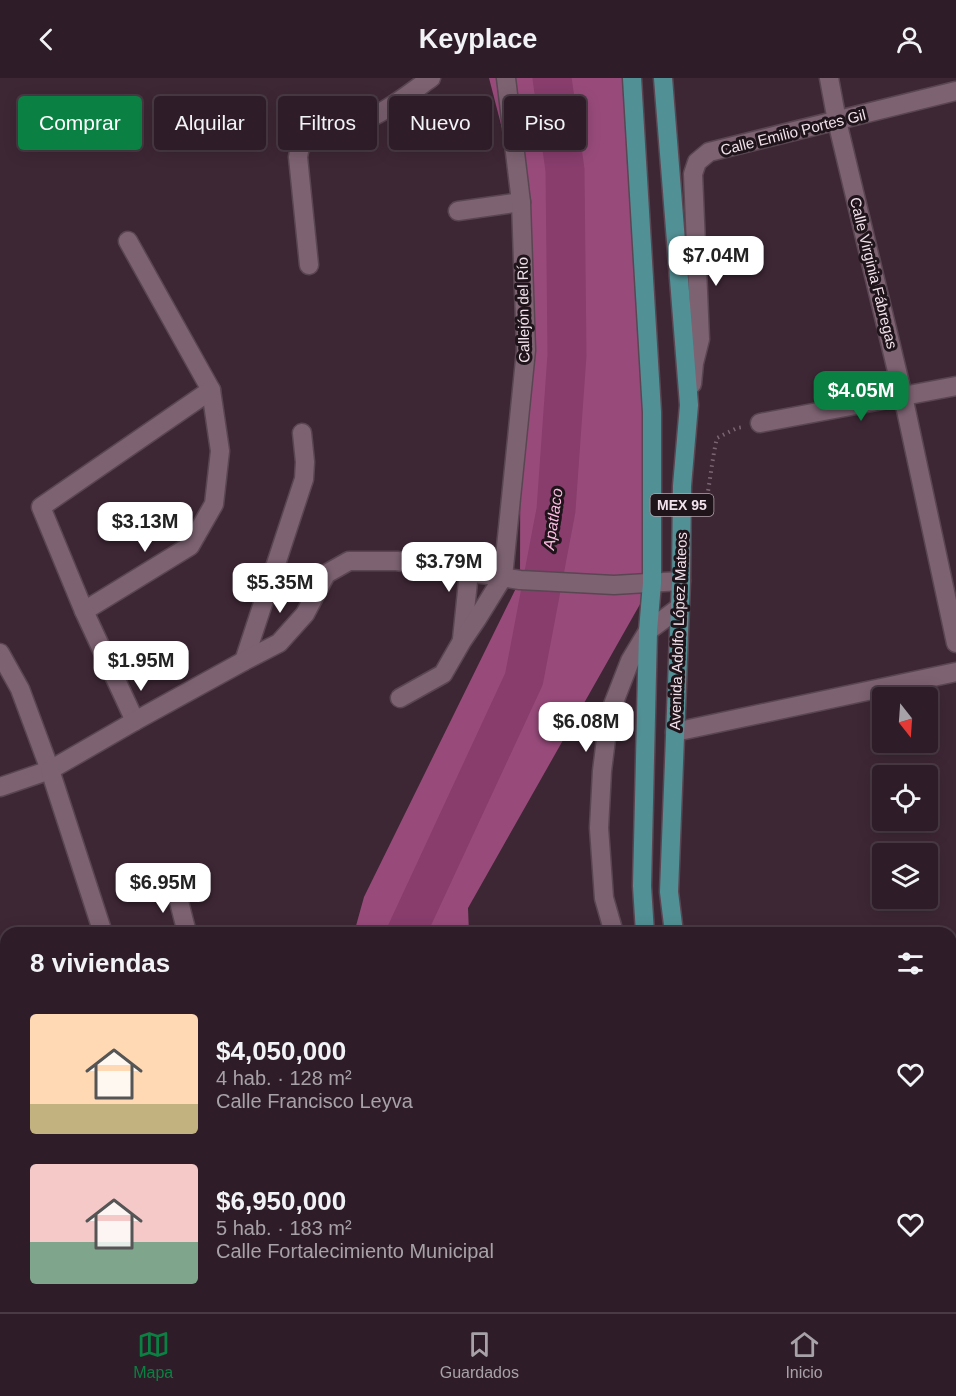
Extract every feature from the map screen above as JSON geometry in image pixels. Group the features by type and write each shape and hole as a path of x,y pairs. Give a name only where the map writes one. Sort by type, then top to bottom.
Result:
{"main road":[{"name":"Avenida Adolfo López Mateos","path":"632,78 652,412 652,583 648,631 642,886 645,927"},
{"name":"Avenida Adolfo López Mateos","path":"663,78 689,405 682,486 681,581 669,892 673,927"}],"street":[{"path":"309,265 298,157 300,146 309,140 366,120 389,109 432,78"},
{"name":"Callejón del Río","path":"506,78 521,202 526,350 511,579"},
{"name":"Calle Virginia Fábregas","path":"829,78 837,121 903,396 956,643"},
{"name":"Calle Emilio Portes Gil","path":"689,405 694,363 700,339 693,174 697,162 709,152 956,91"},
{"path":"458,211 521,202"},
{"path":"84,611 190,546 214,504 220,451 211,390 128,241"},
{"path":"760,423 956,387"},
{"path":"135,721 84,611 41,507 211,390"},
{"path":"244,661 304,479 302,433"},
{"path":"0,787 50,770 279,643 305,614 326,574 349,561 397,561 511,579 614,585 681,581"},
{"path":"462,641 469,572"},
{"path":"400,698 443,674 477,619 511,579"},
{"path":"612,927 604,898 599,828 602,771 609,715 630,661 648,631 680,607"},
{"path":"0,653 20,689 50,770 101,927"},
{"path":"675,732 956,672"},
{"path":"175,886 185,927"}],"path":[{"path":"702,515 709,494 717,438 737,428 760,423"}],"shaded area":[{"path":"489,78 631,78 652,583 468,908 469,927 356,927 364,897 520,580 521,202 508,150 586,150 586,96 504,96 504,136"}],"waterway":[{"name":"Apatlaco","path":"409,927 524,679 556,510 567,355 565,170 552,78"}]}
